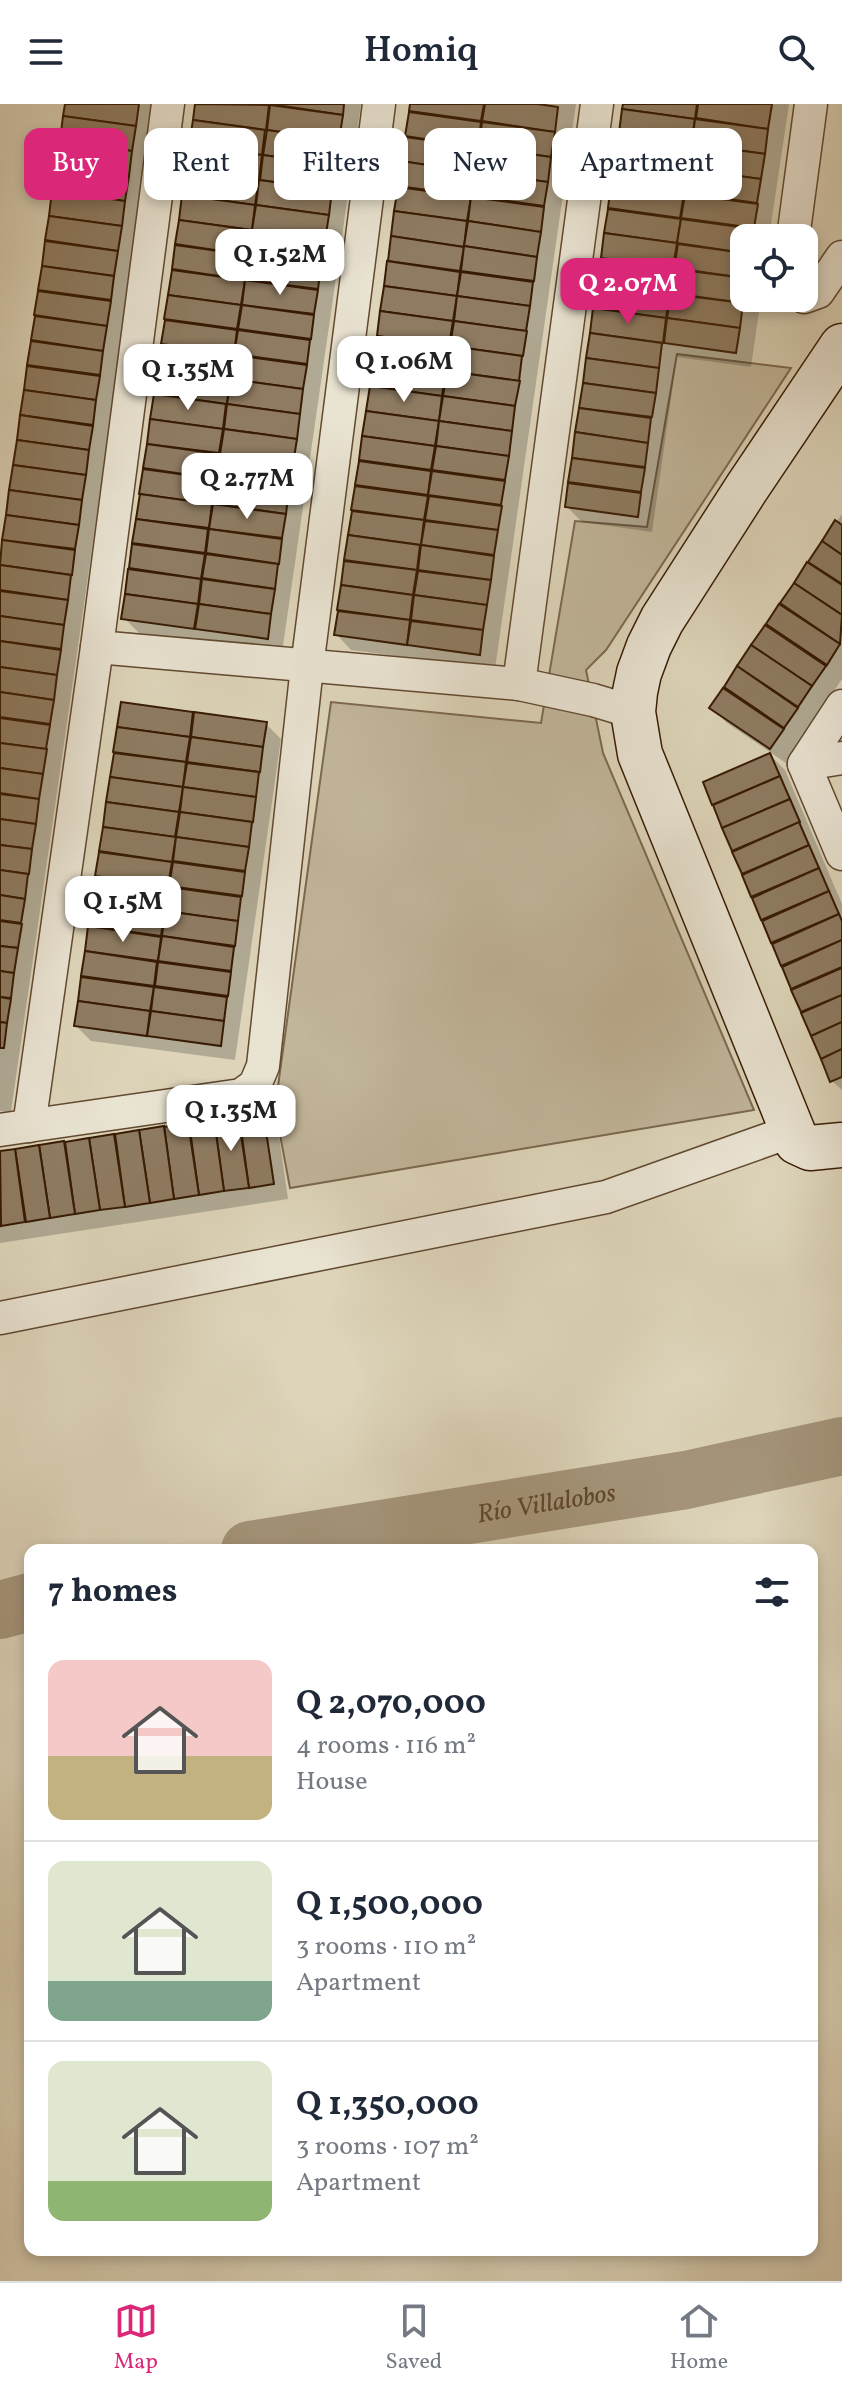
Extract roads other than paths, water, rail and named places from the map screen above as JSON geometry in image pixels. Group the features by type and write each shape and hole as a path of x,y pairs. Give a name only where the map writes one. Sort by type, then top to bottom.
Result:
{"main road":[{"path":"842,346 662,620 639,673 633,712 640,754 797,1142 810,1148 842,1145"}],"street":[{"path":"168,104 97,647 14,1128 241,1095 255,1085 263,1066 307,667 379,104"},
{"path":"519,684 597,104"},
{"path":"795,224 811,104"},
{"path":"818,292 842,257"},
{"path":"97,647 519,684 633,712"},
{"path":"804,764 842,706"},
{"path":"804,764 842,758"},
{"path":"804,764 842,854"},
{"path":"0,1318 606,1197 792,1131"}],"waterway":[{"name":"Río Villalobos","path":"287,1544 686,1480 842,1446"},
{"name":"Río Villalobos","path":"0,1610 24,1604"}]}
